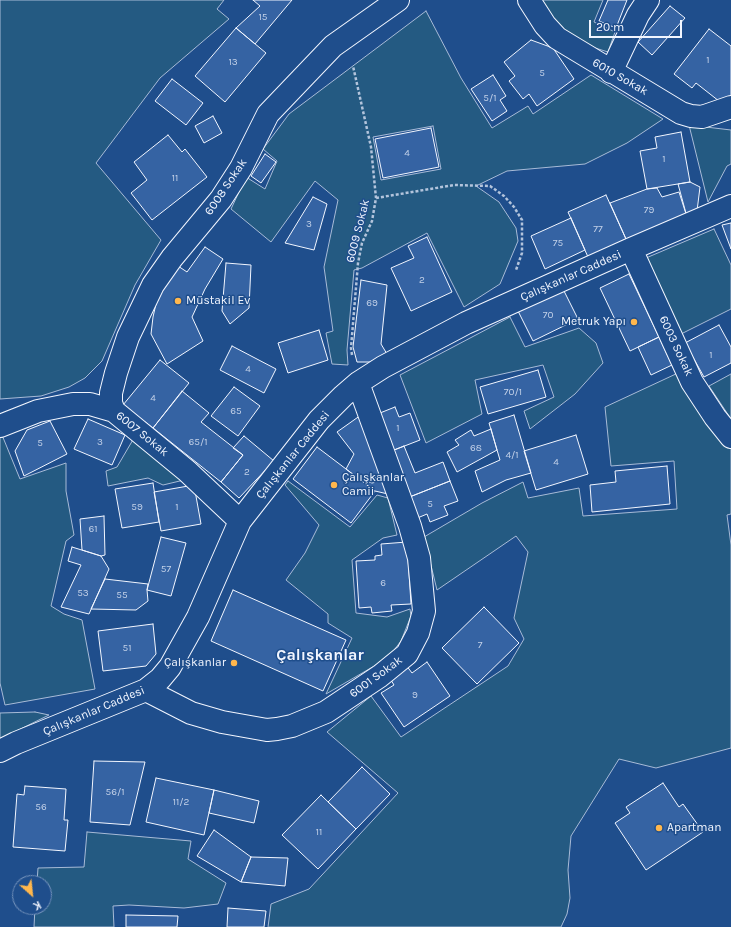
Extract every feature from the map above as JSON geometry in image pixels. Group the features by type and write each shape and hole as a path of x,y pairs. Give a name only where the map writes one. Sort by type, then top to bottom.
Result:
{"street":[{"name":"6008 Sokak","path":"114,411 111,404 111,393 116,373 128,337 154,285 172,258 221,199 241,168 268,114 333,46 398,0"},
{"name":"6010 Sokak","path":"529,0 557,38 681,113 702,117 731,107"},
{"path":"611,72 638,15 648,0"},
{"name":"Çalışkanlar Caddesi","path":"0,752 16,743 146,690 160,679 170,667 198,617 240,522 319,420 358,383 383,367 506,305 731,206"},
{"name":"6003 Sokak","path":"631,249 692,382 715,417 731,437"},
{"name":"6001 Sokak","path":"146,690 191,713 222,722 267,730 277,729 292,726 326,712 363,688 407,654 418,633 424,611 419,558 410,526 358,383"},
{"name":"6007 Sokak","path":"0,426 38,411 73,404 90,404 114,411 187,471 240,522"}],"path":[{"name":"6009 Sokak","path":"346,38 371,147 376,198 372,221 362,243 358,263 350,348 358,383"},
{"path":"376,198 454,185 490,186 504,196 514,207 522,220 523,233 522,253 506,305"}],"shaded area":[{"path":"0,0 224,0 217,9 229,19 160,78 96,163 161,240 135,285 102,361 85,378 69,387 41,396 0,399"},
{"path":"539,0 603,0 594,22 615,32 608,52 570,40"},
{"path":"426,11 461,78 492,128 528,106 533,114 591,75 663,119 627,143 585,164 507,171 476,186 499,202 516,228 518,241 500,284 464,307 427,233 362,268 354,270 347,350 348,365 332,364 326,333 333,331 324,267 338,200 315,181 271,242 231,209 246,177 265,189 277,161 263,149 289,114","holes":["433,126 441,169 381,180 373,137"]},
{"path":"689,125 731,130 731,164 727,166 708,202"},
{"path":"714,229 731,265 731,309 681,334 646,258"},
{"path":"510,317 525,347 579,328 596,343 603,363 575,394 530,429 524,411 554,397 543,365 475,380 482,414 426,443 400,375"},
{"path":"678,373 703,416 731,448 731,514 727,515 731,545 731,748 656,768 619,759 571,836 568,870 570,898 567,914 561,927 268,927 271,904 309,889 398,793 327,732 371,696 401,737 508,666 524,639 514,618 528,552 516,536 437,590 424,537 482,503 523,482 528,498 579,488 583,516 677,509 674,461 611,466 605,407"},
{"path":"731,374 731,419 709,386"},
{"path":"2,435 20,479 66,463 66,491 74,535 66,541 51,606 64,614 82,620 95,689 5,705 0,683 0,436"},
{"path":"134,438 184,480 163,485 148,478 108,486 106,471 117,467"},
{"path":"288,481 350,527 377,495 388,498 397,535 383,538 352,560 356,613 387,617 410,609 411,616 401,641 388,658 326,694 352,638 328,623 328,614 286,580 305,553 319,525 285,485"},
{"path":"35,712 49,715 0,739 0,713"},
{"path":"87,832 191,841 188,859 226,883 218,904 184,908 129,905 113,906 114,927 34,927 35,915 52,915 52,875 38,875 38,868 84,867"}],"building":[{"path":"253,0 292,0 255,44 236,28 260,6"},
{"path":"608,0 627,0 616,28 599,21"},
{"path":"670,6 685,18 652,55 638,42"},
{"path":"236,28 266,53 225,102 195,76"},
{"path":"709,29 731,46 731,96 724,105 696,83 692,88 674,74"},
{"path":"531,40 553,48 574,79 537,106 529,94 523,99 509,81 515,76 504,62"},
{"path":"493,75 506,96 500,100 507,111 492,121 471,89"},
{"path":"172,79 203,103 186,125 155,101"},
{"path":"213,116 222,133 204,143 195,126"},
{"path":"431,128 439,167 383,178 375,139"},
{"path":"681,132 690,182 647,189 640,151 657,148 655,137"},
{"path":"168,135 182,152 185,149 207,177 152,220 131,193 147,180 134,162"},
{"path":"265,154 276,162 261,183 251,176"},
{"path":"690,182 700,187 697,211 687,217 678,184"},
{"path":"657,188 662,197 679,192 687,217 626,239 610,203 647,189"},
{"path":"606,195 626,239 588,257 568,212"},
{"path":"313,197 327,204 314,250 285,243"},
{"path":"571,218 585,250 545,269 531,236"},
{"path":"731,223 731,249 722,225"},
{"path":"427,237 452,292 411,311 391,268 414,258 408,246"},
{"name":"Müstakil Ev","path":"205,247 223,259 205,289 192,317 203,341 167,364 151,334 158,295 178,266 187,272"},
{"name":"Müstakil Ev","path":"226,263 251,265 249,308 230,324 222,311"},
{"name":"Metruk Yapı","path":"629,274 659,337 630,351 600,288"},
{"path":"361,280 387,285 381,344 387,354 370,362 357,362 353,347"},
{"path":"563,289 578,319 533,341 518,311"},
{"path":"719,325 731,347 731,363 704,377 685,343"},
{"path":"319,330 328,360 288,373 278,343"},
{"path":"659,337 672,365 651,375 638,347"},
{"path":"232,346 276,369 264,393 220,370"},
{"path":"160,360 189,383 153,428 123,405"},
{"path":"538,370 546,397 488,414 480,387"},
{"path":"234,387 260,406 238,436 211,416"},
{"path":"182,391 209,413 201,422 243,455 221,482 153,428"},
{"path":"395,407 399,417 410,413 420,440 389,452 375,415"},
{"path":"361,415 388,494 375,491 346,469 354,454 337,432"},
{"path":"514,415 531,473 506,480 482,492 475,471 500,460 489,423"},
{"path":"88,419 125,435 112,465 74,449"},
{"path":"50,421 67,454 24,476 15,451 27,430"},
{"path":"491,429 497,450 457,472 447,452 459,445 455,440 471,430 474,436"},
{"path":"576,435 588,474 536,490 524,451"},
{"path":"244,436 274,461 239,498 221,482 243,455 233,448"},
{"path":"404,446 415,473 443,462 450,481 407,498 389,452"},
{"name":"Çalışkanlar Camii","path":"317,447 375,491 351,523 293,479"},
{"path":"667,466 670,504 592,512 590,485 616,482 615,471"},
{"path":"372,475 375,476 375,482 372,483 369,482 368,479 369,476"},
{"path":"450,481 458,501 444,506 448,515 430,522 427,514 415,519 407,498"},
{"path":"153,483 159,522 122,528 115,489"},
{"path":"194,485 201,524 161,531 154,492"},
{"path":"104,516 105,555 101,556 82,550 80,519"},
{"path":"161,537 186,543 171,596 147,590"},
{"path":"407,542 411,604 391,605 392,611 372,613 371,607 359,608 356,561 375,560 375,556 382,555 381,544"},
{"path":"72,547 101,556 109,569 89,614 61,607 81,565 68,561"},
{"path":"105,579 148,584 148,601 136,610 91,609"},
{"path":"233,590 346,640 323,691 211,641"},
{"path":"484,607 519,643 477,684 442,648"},
{"path":"153,624 156,654 146,666 103,671 98,631"},
{"path":"427,662 450,696 404,727 381,693 394,685 389,677 406,665 412,673"},
{"path":"94,761 145,762 130,825 90,822"},
{"path":"362,767 390,794 356,829 328,802"},
{"path":"156,778 214,790 204,835 146,822"},
{"name":"Apartman","path":"663,783 679,807 683,804 703,832 646,870 615,823 630,813 626,807"},
{"path":"25,786 66,789 64,820 68,820 65,851 13,847 17,794 24,795"},
{"path":"214,790 259,801 254,823 209,813"},
{"path":"321,795 356,829 318,869 282,835"},
{"path":"214,830 251,857 241,882 197,856"},
{"path":"251,857 288,858 285,886 241,882"},
{"path":"228,908 266,911 264,927 227,927"},
{"path":"126,915 178,916 177,927 126,927"}],"place":[{"name":"Müstakil Ev","path":"178,301"},
{"name":"Metruk Yapı","path":"634,322"},
{"name":"Çalışkanlar Camii","path":"334,485"},
{"name":"Çalışkanlar","path":"234,663"},
{"name":"Apartman","path":"659,828"}],"district":[{"name":"Çalışkanlar","path":"320,655"}]}
